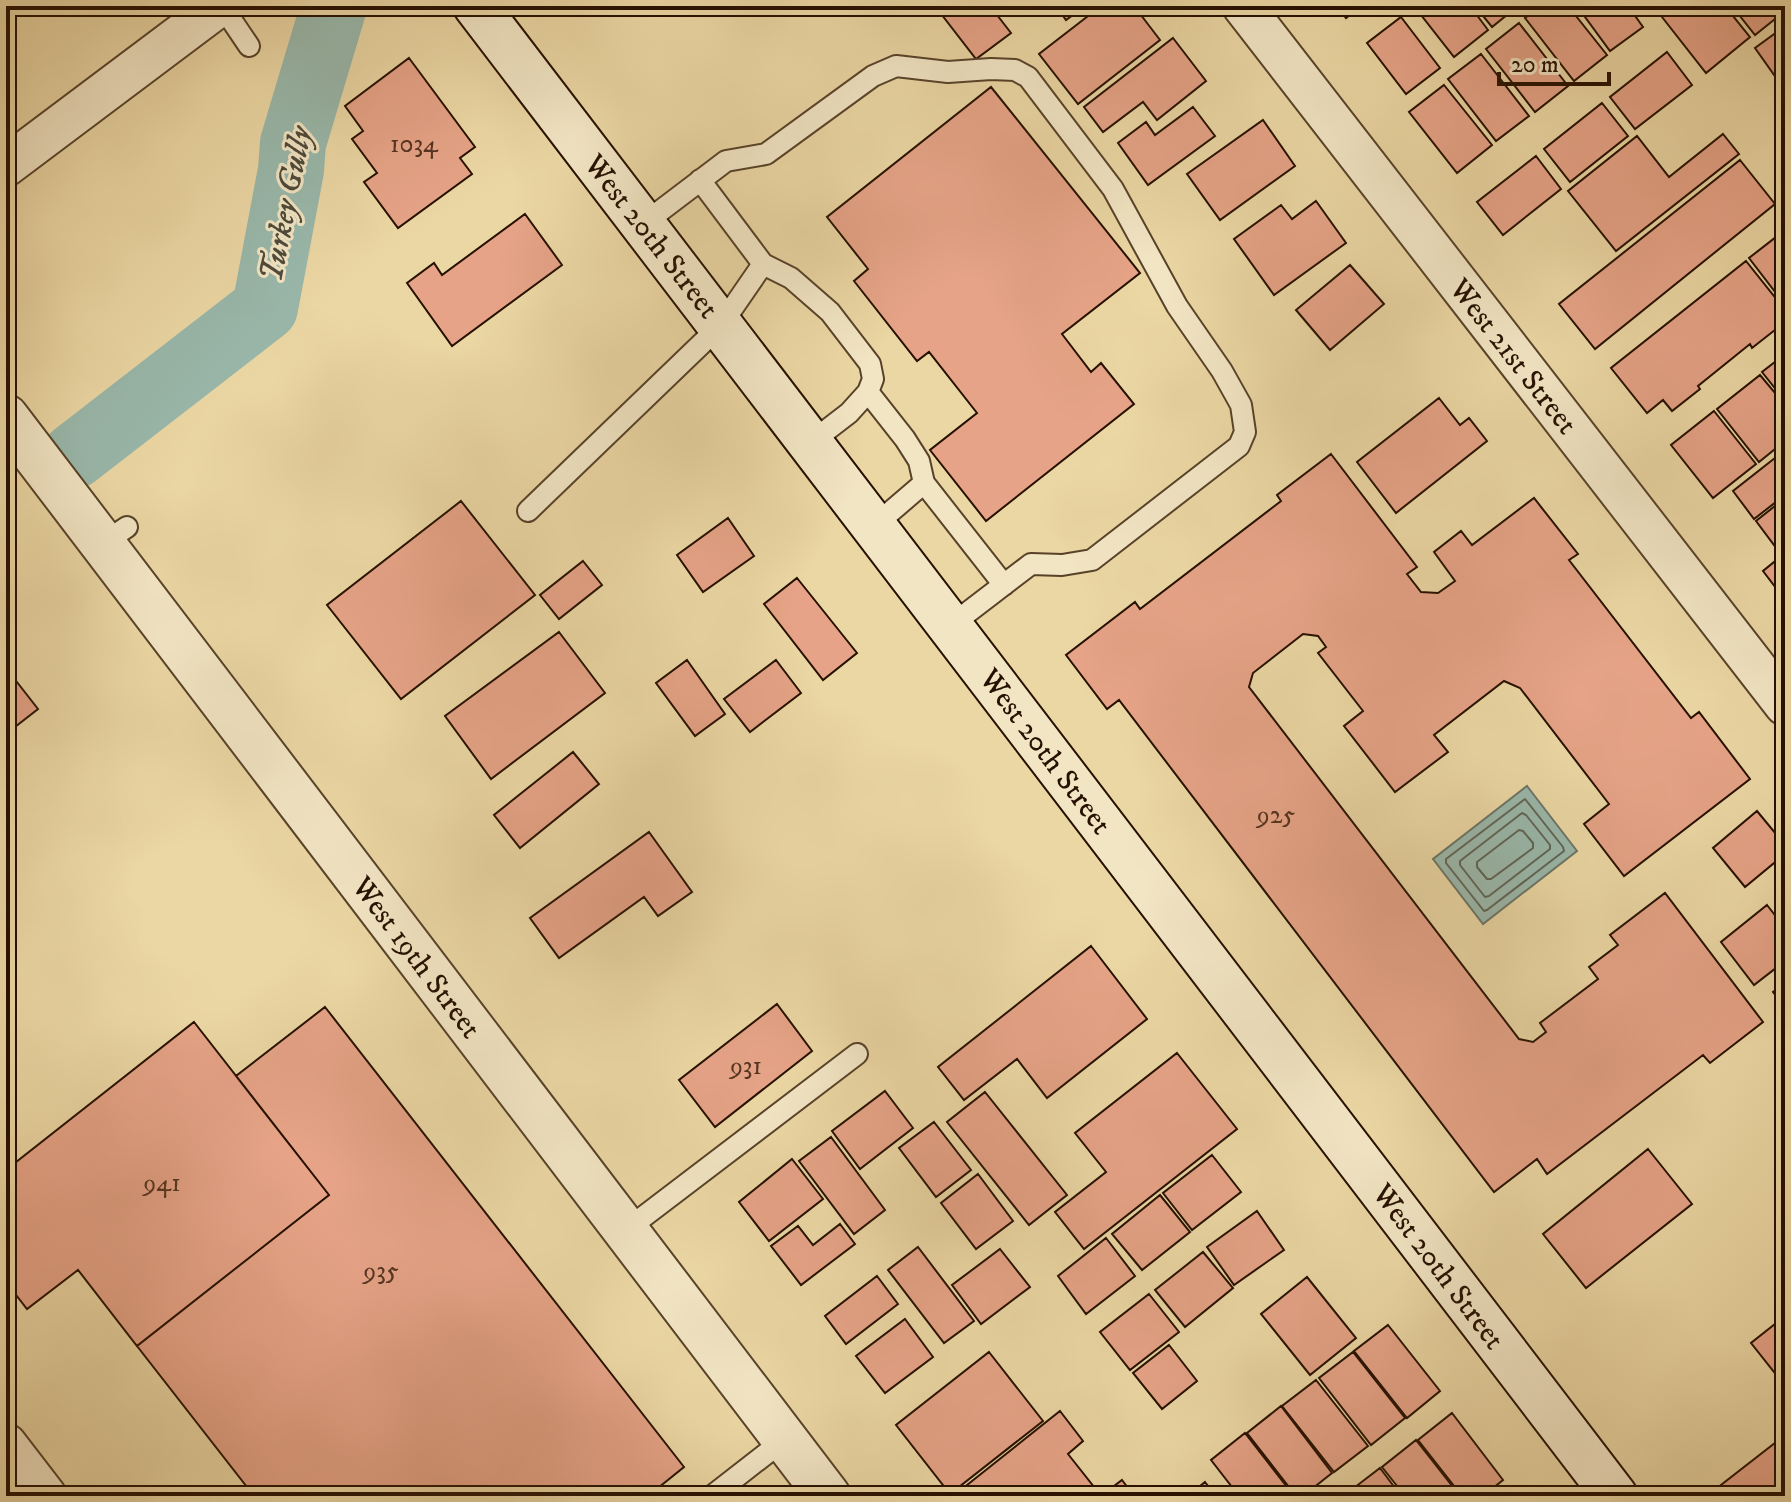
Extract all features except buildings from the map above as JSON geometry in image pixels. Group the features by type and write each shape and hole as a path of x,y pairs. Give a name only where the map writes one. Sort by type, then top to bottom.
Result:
{"main road":[{"name":"West 20th Street","path":"476,6 1615,1496"},
{"name":"West 19th Street","path":"6,417 115,535 626,1230 828,1496"}],"street":[{"path":"6,166 221,6"},
{"name":"West 21st Street","path":"1243,6 1785,705"},
{"path":"6,1444 46,1496"}],"lane":[{"path":"221,6 249,46"},
{"path":"643,224 726,161 766,154 873,76 896,66 948,72 1015,70 1028,77 1113,189 1177,306 1222,371 1241,405 1245,432 1239,446 1092,560 1062,565 1031,564 950,626"},
{"path":"700,180 763,264 791,278 830,312 870,364 873,379 868,392 849,413 810,443"},
{"path":"528,511 721,325 763,264"},
{"path":"868,392 919,461 924,483 1004,585"},
{"path":"874,526 924,483"},
{"path":"626,1230 857,1054"},
{"path":"712,1496 785,1439"}],"water":[{"path":"1527,786 1577,851 1483,924 1433,859"}],"waterway":[{"name":"Turkey Gully","path":"74,456 265,308 291,170 293,143 334,6"}]}
